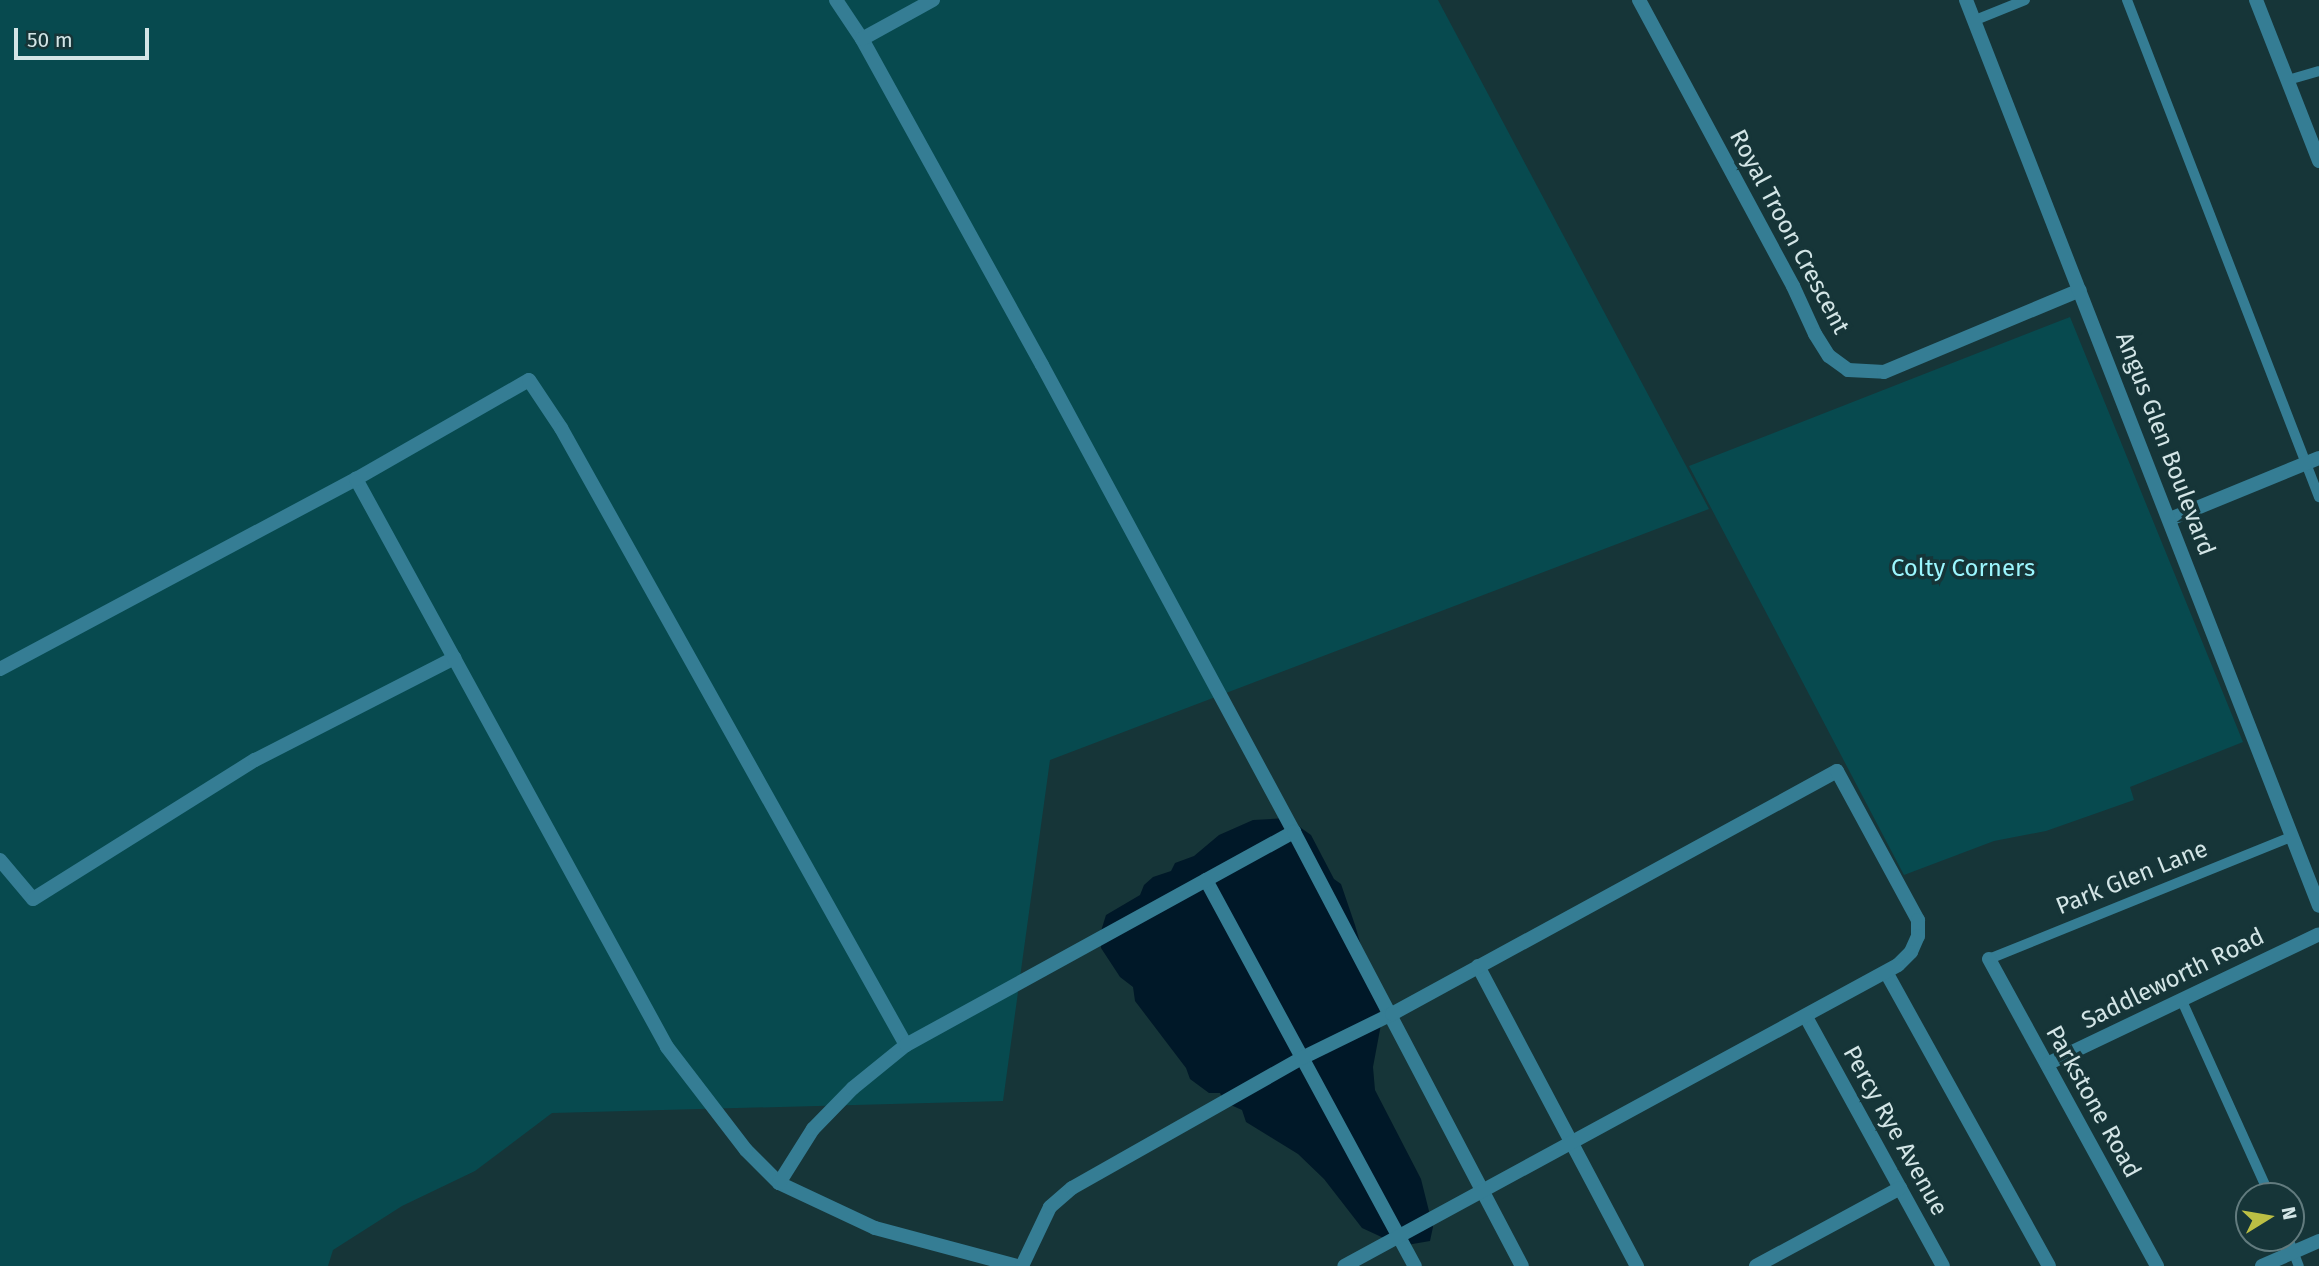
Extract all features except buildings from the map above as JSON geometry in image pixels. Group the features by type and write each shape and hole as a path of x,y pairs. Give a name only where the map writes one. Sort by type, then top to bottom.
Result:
{"street":[{"path":"836,0 862,39 1042,365 1392,1014 1522,1266"},
{"path":"862,39 933,0"},
{"name":"Royal Troon Crescent","path":"1639,0 1775,253 1815,334 1829,356 1848,370 1884,372 2080,290"},
{"name":"Angus Glen Boulevard","path":"1966,0 2319,906"},
{"path":"2256,0 2319,161"},
{"path":"0,669 356,479 529,380 561,428 906,1045"},
{"path":"2170,519 2312,461"},
{"path":"356,479 667,1047 746,1150 779,1182 875,1228 1017,1266"},
{"path":"0,860 33,899 255,760 454,658"},
{"path":"1022,1266 1050,1207 1072,1188 1302,1058 1392,1014 1837,771 1918,920 1918,936 1911,952 1886,972 1806,1017 1344,1266"},
{"path":"779,1182 813,1129 853,1088 906,1045 1294,832"},
{"path":"1206,880 1415,1266"},
{"name":"Saddleworth Road","path":"2047,1064 2319,934"},
{"name":"Parkstone Road","path":"1989,959 2157,1266"},
{"path":"1478,966 1637,1266"},
{"path":"1886,972 2049,1266"},
{"name":"Percy Rye Avenue","path":"1806,1017 1943,1266"},
{"path":"1756,1266 1900,1188"},
{"path":"2262,1266 2281,1252"}],"lane":[{"path":"1973,21 2025,0"},
{"path":"2127,0 2312,461 2319,497"},
{"path":"2288,80 2319,71"},
{"name":"Park Glen Lane","path":"1989,959 2291,836"},
{"path":"2182,1000 2264,1182"}],"green space":[{"path":"0,0 1438,0 1709,509 1050,760 1003,1101 552,1113 475,1171 402,1206 333,1250 328,1266 0,1266"},
{"name":"Colty Corners","path":"2070,317 2243,742 2130,787 2134,800 2046,831 1994,841 1904,875 1689,466"}],"shaded area":[{"path":"1287,818 1311,835 1334,879 1341,884 1355,925 1382,1019 1373,1067 1375,1090 1421,1179 1433,1227 1430,1241 1401,1246 1362,1228 1324,1179 1298,1154 1246,1122 1242,1110 1224,1102 1220,1093 1209,1093 1190,1079 1186,1068 1135,1001 1133,987 1120,977 1101,948 1101,931 1106,915 1140,895 1144,885 1153,877 1171,871 1175,863 1194,856 1219,835 1253,820"}]}
